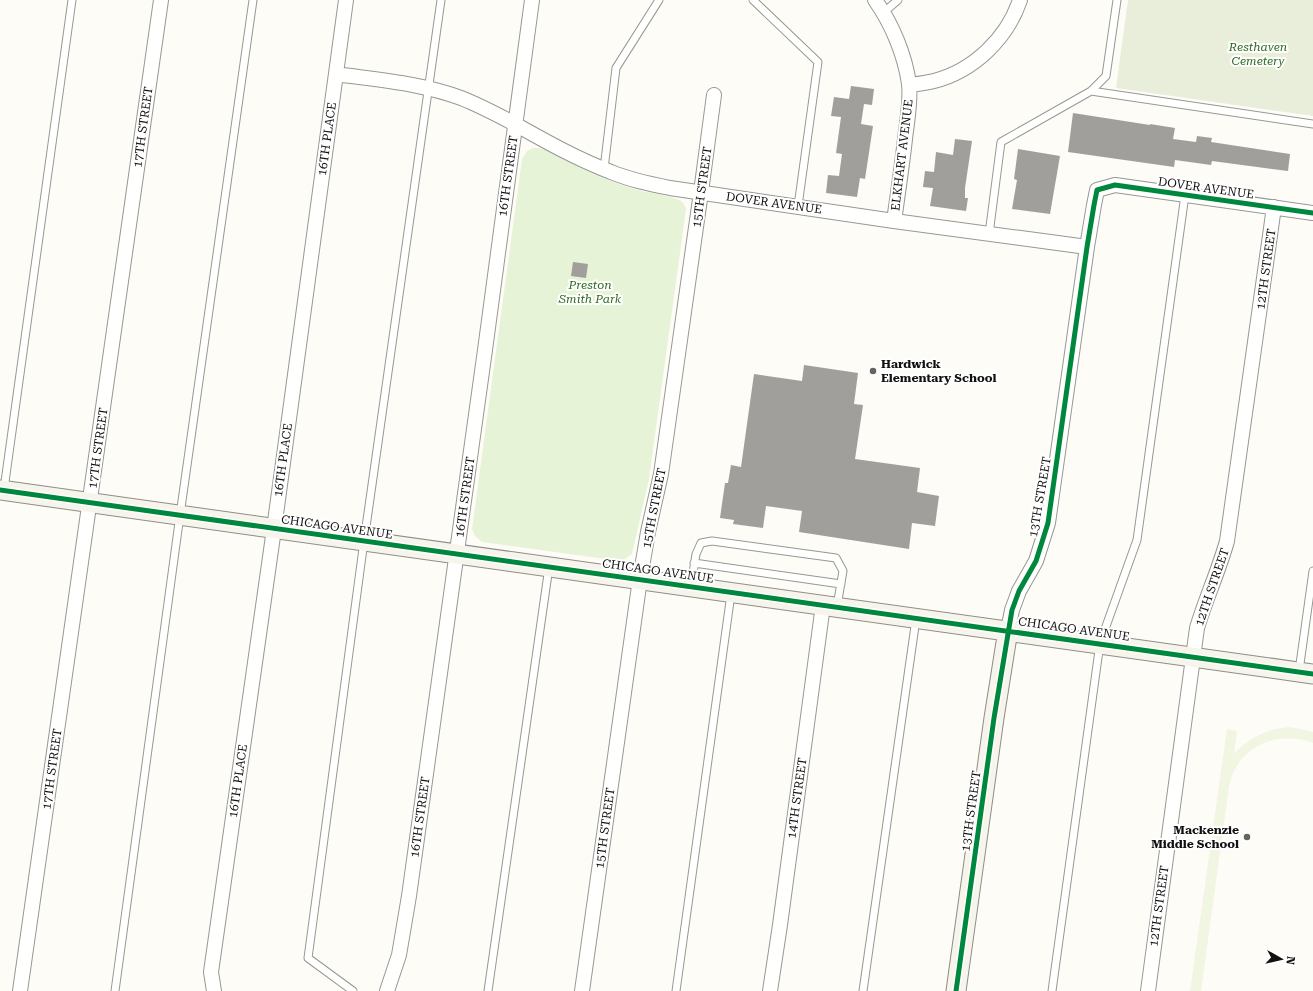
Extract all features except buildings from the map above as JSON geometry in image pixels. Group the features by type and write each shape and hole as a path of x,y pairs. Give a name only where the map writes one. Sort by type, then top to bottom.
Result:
{"street":[{"name":"17TH STREET","path":"20,991 161,0"},
{"name":"16TH PLACE","path":"214,991 211,972 274,528 346,0"},
{"name":"16TH STREET","path":"387,991 399,955 409,896 532,0"},
{"name":"ELKHART AVENUE","path":"875,0 884,12 905,63 909,85 909,106 894,221"},
{"path":"909,85 934,81 959,71 979,59 1005,32 1018,8 1020,0"},
{"name":"DOVER AVENUE","path":"336,74 419,86 444,92 488,110 583,160 612,173 640,182 670,188 894,221 1087,247"},
{"name":"15TH STREET","path":"582,991 640,579 648,532 661,474 714,95"},
{"name":"DOVER AVENUE","path":"1098,190 1115,186 1313,213"},
{"name":"13TH STREET","path":"956,991 994,718 1008,630 1012,610 1019,591 1036,561 1048,524 1087,247 1098,190"},
{"name":"12TH STREET","path":"1148,991 1197,628 1203,608 1222,562 1228,541 1274,207"},
{"name":"CHICAGO AVENUE","path":"2,490 1306,672"},
{"name":"14TH STREET","path":"770,991 830,606"}],"lane":[{"path":"2,490 72,0"},
{"path":"115,991 180,515 253,0"},
{"path":"353,991 308,958 364,541 441,0"},
{"path":"604,169 616,68 659,0"},
{"path":"753,0 818,62 798,206"},
{"path":"884,12 898,0"},
{"path":"989,234 1001,142 1091,91 1106,76 1117,0"},
{"path":"1091,91 1313,124"},
{"path":"1052,991 1100,643 1137,540 1185,195"},
{"path":"691,586 696,554 701,543 712,541 836,558 843,571 841,584 830,606"},
{"path":"694,563 841,584"},
{"path":"488,991 549,566"},
{"path":"1306,672 1313,571"},
{"path":"676,991 732,592"},
{"path":"863,991 916,618"}],"green space":[{"name":"Resthaven Cemetery","path":"1128,0 1313,0 1313,116 1116,88"},
{"name":"Preston Smith Park","path":"533,148 546,150 593,174 629,188 679,200 683,203 686,209 649,479 632,554 620,561 482,542 475,536 472,529 522,159 527,151"},
{"path":"1291,727 1313,732 1313,743 1299,739 1286,738 1273,740 1260,745 1250,752 1240,761 1233,772 1229,786 1201,991 1190,991 1227,729 1237,731 1234,754 1246,743 1260,734 1275,729"}],"cycle path":[{"path":"956,991 994,718 1012,610 1019,591 1036,561 1048,523 1087,247 1097,190 1115,185 1313,213"},
{"path":"0,490 1313,674"}],"place":[{"name":"Hardwick Elementary School","path":"873,371"},
{"name":"Mackenzie Middle School","path":"1247,837"}]}
